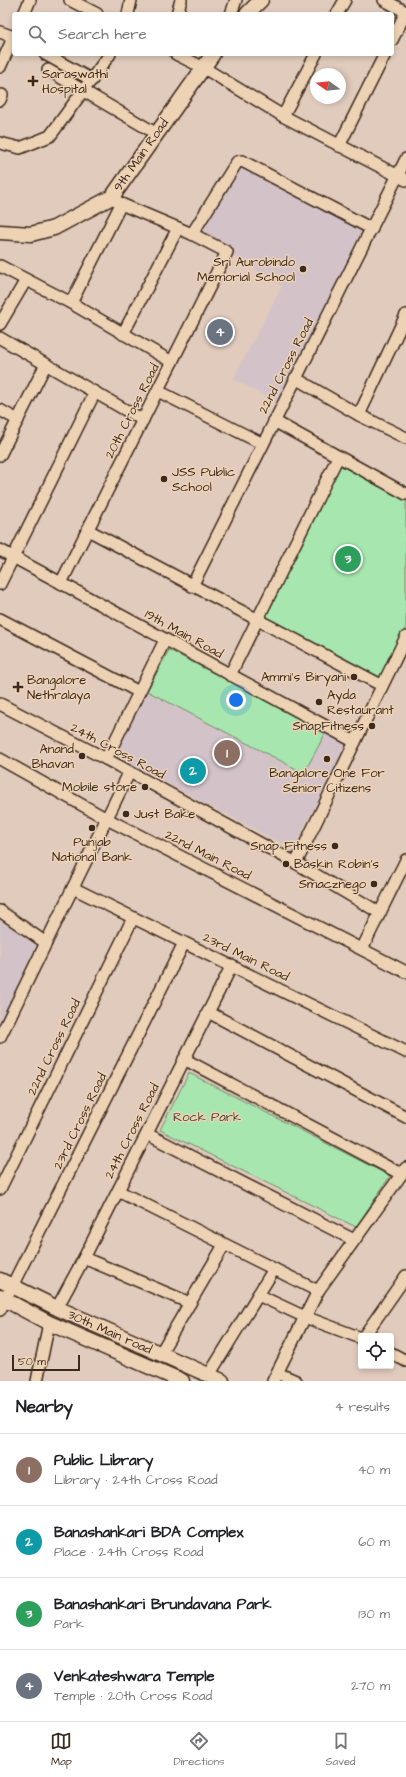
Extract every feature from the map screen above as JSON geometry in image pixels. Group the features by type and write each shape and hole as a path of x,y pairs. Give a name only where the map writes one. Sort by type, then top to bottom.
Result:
{"main road":[{"name":"9th Main Road","path":"0,232 31,234 54,228 116,201 157,134 212,56"},
{"name":"30th Main road","path":"6,1284 216,1378"},
{"name":"30th Main road","path":"1,1302 182,1381"}],"street":[{"path":"25,12 30,0"},
{"path":"70,0 93,12"},
{"path":"128,12 131,0"},
{"path":"178,12 181,0"},
{"path":"232,12 236,0"},
{"path":"338,12 345,0"},
{"path":"384,0 406,12 394,36"},
{"path":"0,32 12,35"},
{"path":"0,67 12,40"},
{"path":"49,56 92,80"},
{"path":"0,143 20,148 50,136 109,56"},
{"path":"180,56 204,68 283,116 402,178"},
{"path":"283,116 315,56"},
{"path":"339,146 384,56"},
{"path":"48,70 157,134"},
{"name":"22nd Cross Road","path":"192,586 295,378 372,229 402,178 406,159"},
{"path":"71,303 116,201 192,234 237,162 242,161 248,163 372,229"},
{"path":"123,334 178,228"},
{"name":"20th Cross Road","path":"61,583 227,252 192,234"},
{"path":"0,266 71,303 172,362"},
{"path":"0,324 26,280"},
{"path":"359,415 406,315"},
{"path":"0,338 143,420"},
{"path":"0,455 46,364"},
{"path":"295,378 359,415 406,438"},
{"path":"158,391 263,444"},
{"path":"0,584 95,392"},
{"path":"0,410 18,420"},
{"path":"274,421 406,494"},
{"path":"230,675 338,457"},
{"path":"88,530 192,586 382,684"},
{"name":"19th Main Road","path":"0,550 355,742"},
{"path":"0,619 139,692"},
{"path":"296,863 406,637"},
{"path":"106,759 165,640"},
{"name":"24th Cross Road","path":"0,704 106,759 296,863 380,913"},
{"name":"22nd Main Road","path":"0,759 107,819 406,972"},
{"path":"0,1037 129,772"},
{"path":"362,949 406,860"},
{"name":"23rd Main Road","path":"73,888 406,1052"},
{"path":"0,911 46,943"},
{"name":"22nd Cross Road","path":"0,1189 133,918"},
{"name":"23rd Cross Road","path":"1,1302 6,1284 29,1256 184,943"},
{"name":"24th Cross Road","path":"57,1308 84,1258 232,965"},
{"path":"208,1012 406,1117"},
{"path":"184,1059 404,1171 318,1291 275,1377 296,1381"},
{"path":"146,1134 354,1240"},
{"path":"118,1191 318,1291"},
{"path":"160,1354 224,1245"},
{"path":"84,1258 190,1303"},
{"path":"216,1378 258,1295 274,1269"},
{"path":"366,1333 406,1276"},
{"path":"258,1295 305,1317 358,1337"},
{"path":"37,1381 49,1323"},
{"path":"394,1355 406,1361"}],"shaded area":[{"name":"Sri Aurobindo Memorial School","path":"237,162 372,229 284,406 233,379 282,286 227,252 192,234"},
{"path":"147,691 304,773 326,732 348,743 293,849 114,756"},
{"path":"0,911 43,941 0,1029"}],"green space":[{"path":"337,464 406,499 406,627 379,680 259,618"},
{"path":"169,650 326,732 304,773 147,691"},
{"name":"Rock Park","path":"189,1073 390,1176 356,1227 160,1130"}],"place":[{"name":"Saraswathi Hospital","path":"33,81"},
{"name":"Sri Aurobindo Memorial School","path":"303,269"},
{"name":"Venkateshwara Temple","path":"220,332"},
{"name":"JSS Public School","path":"164,479"},
{"name":"Banashankari Brundavana Park","path":"348,559"},
{"name":"Ammi's Biryani","path":"354,677"},
{"name":"Bangalore Nethralaya","path":"18,687"},
{"name":"Ayda Restaurant","path":"319,702"},
{"name":"SnapFitness","path":"372,726"},
{"name":"Public Library","path":"227,753"},
{"name":"Anand Bhavan","path":"82,756"},
{"name":"Bangalore One For Senior Citizens","path":"327,759"},
{"name":"Banashankari BDA Complex","path":"193,771"},
{"name":"Mobile store","path":"145,787"},
{"name":"Just Bake","path":"126,814"},
{"name":"Punjab National Bank","path":"92,828"},
{"name":"Snap Fitness","path":"335,846"},
{"name":"Baskin Robin's","path":"286,864"},
{"name":"Smacznego","path":"374,884"}]}
